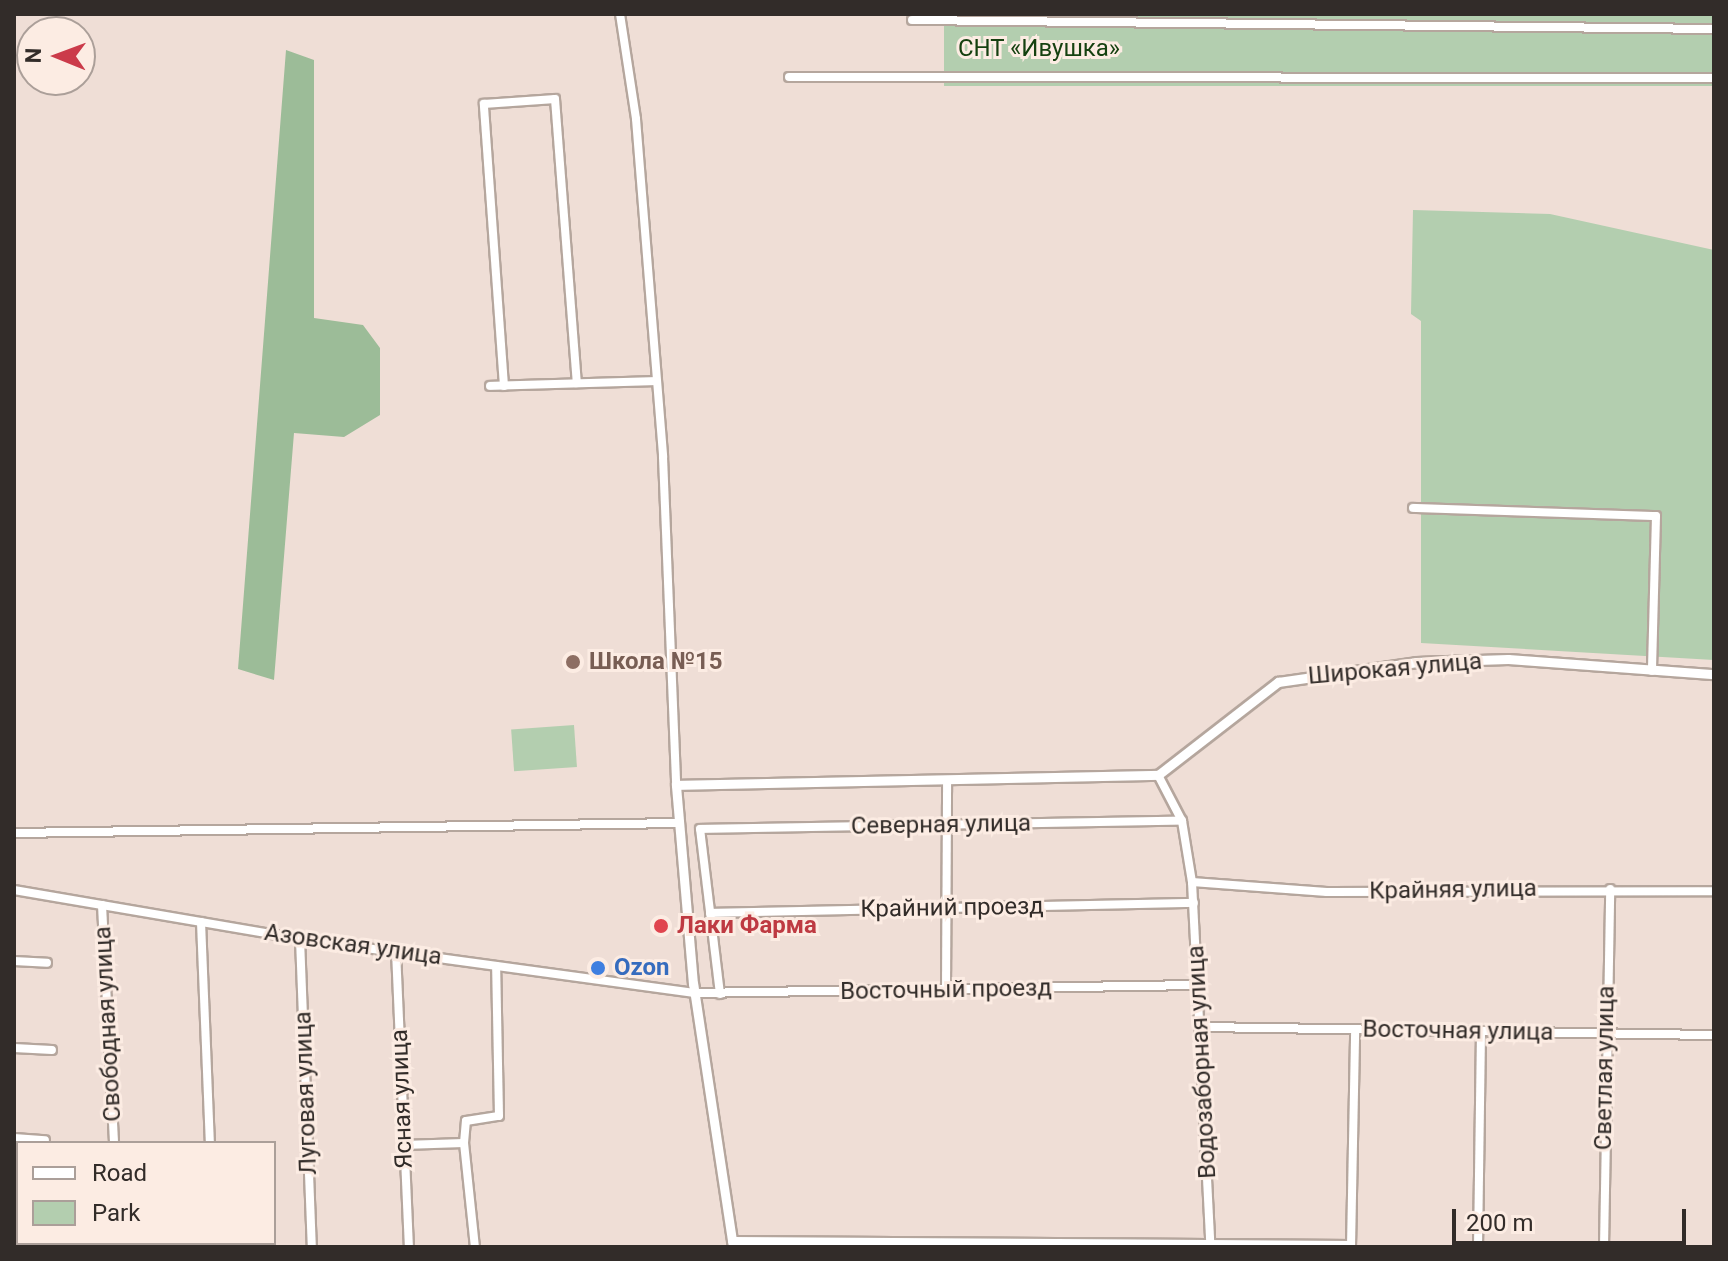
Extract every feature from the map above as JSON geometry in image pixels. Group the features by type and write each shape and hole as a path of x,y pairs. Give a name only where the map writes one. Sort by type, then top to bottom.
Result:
{"street":[{"path":"620,14 636,119 671,608 678,823 694,993 733,1244 1160,1245 1210,1242 1351,1246 1355,1030"},
{"path":"912,20 1714,29"},
{"path":"789,77 1714,78"},
{"path":"504,386 484,104 555,99 577,383"},
{"path":"490,386 654,381"},
{"path":"1413,508 1656,516 1652,671"},
{"name":"Широкая улица","path":"1158,775 1290,678 1416,662 1508,659 1714,674"},
{"path":"676,785 1158,775"},
{"name":"Водозаборная улица","path":"1158,775 1182,821 1192,882 1202,1027 1210,1242"},
{"path":"946,990 943,826 947,781"},
{"name":"Северная улица","path":"710,913 700,829 1182,821"},
{"path":"14,833 678,823"},
{"name":"Крайняя улица","path":"1192,882 1327,892 1714,891"},
{"name":"Светлая улица","path":"1604,1247 1604,1033 1610,889"},
{"name":"Азовская улица","path":"14,890 300,939 694,993"},
{"name":"Крайний проезд","path":"710,913 1194,903"},
{"name":"Свободная улица","path":"102,905 114,1141"},
{"path":"710,913 720,994"},
{"path":"201,922 210,1141"},
{"name":"Луговая улица","path":"300,939 312,1247"},
{"name":"Ясная улица","path":"396,951 409,1247"},
{"path":"14,961 47,963"},
{"path":"475,1247 464,1143 466,1121 494,1121 500,1111 496,966"},
{"name":"Восточный проезд","path":"694,993 1199,985"},
{"name":"Восточная улица","path":"1202,1027 1714,1035"},
{"path":"1478,1247 1481,1031"},
{"path":"14,1048 52,1050"},
{"path":"14,1138 45,1140"},
{"path":"403,1145 464,1143"}],"green space":[{"name":"СНТ «Ивушка»","path":"944,14 1714,14 1714,86 944,86"},
{"path":"286,50 314,60 314,318 363,325 380,348 380,415 344,437 294,433 274,680 238,669"},
{"path":"1413,210 1550,214 1714,250 1714,660 1421,643 1421,321 1411,314"},
{"path":"574,725 577,767 514,771 511,729"}],"place":[{"name":"Школа №15","path":"573,662"},
{"name":"Лаки Фарма","path":"661,926"},
{"name":"Ozon","path":"598,968"}]}
